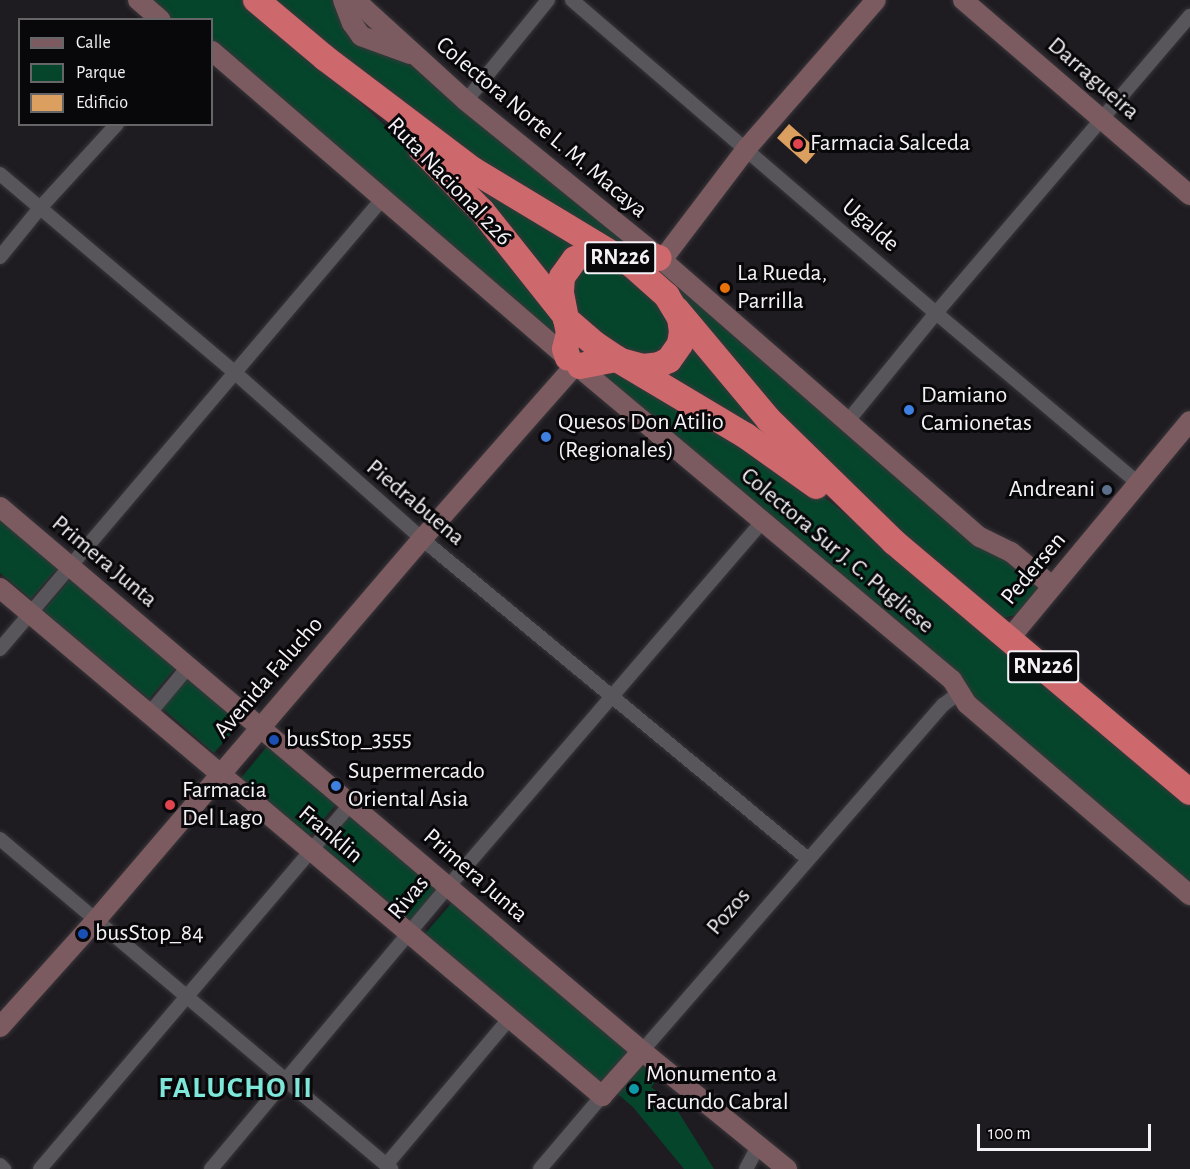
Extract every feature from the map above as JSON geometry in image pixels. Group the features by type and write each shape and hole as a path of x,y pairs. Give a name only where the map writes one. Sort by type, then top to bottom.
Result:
{"highway":[{"name":"Ruta Nacional 226","path":"256,0 325,58 498,188 642,272 676,308 769,420 894,542"},
{"name":"Ruta Nacional 226","path":"325,58 450,176 503,235 565,316 595,344 780,458 894,542 1190,792"},
{"name":"RN226","path":"565,316 561,285 570,264 589,253 613,255"},
{"path":"613,255 633,258 650,255 663,262 672,273 670,293 676,308"},
{"name":"Ruta Nacional 226","path":"619,360 635,366 652,366 664,363 674,355 682,332 676,308"},
{"path":"565,316 569,333 565,348 575,362 588,367 619,360"}],"main road":[{"path":"138,0 159,18"},
{"name":"Colectora Norte L. M. Macaya","path":"343,0 352,23 362,36 412,55"},
{"name":"Colectora Norte L. M. Macaya","path":"355,0 397,37 412,55 663,262 980,537 1011,552 1052,586"},
{"path":"663,262 747,148 876,0"},
{"name":"Darragueira","path":"963,0 1102,122 1190,195"},
{"name":"Colectora Sur J. C. Pugliese","path":"213,52 762,522 952,680 966,705 1190,895"},
{"name":"Avenida Falucho","path":"0,1027 96,920 575,362"},
{"name":"Pedersen","path":"1009,639 1190,421"},
{"name":"Primera Junta","path":"0,507 642,1052 787,1169"},
{"name":"Franklin","path":"0,588 602,1096"},
{"name":"Pozos","path":"602,1096 642,1052"}],"street":[{"path":"466,101 548,0"},
{"name":"Ugalde","path":"572,0 747,148 936,314 1139,484"},
{"path":"847,422 1190,16"},
{"path":"0,257 40,208 115,126"},
{"name":"Piedrabuena","path":"0,174 233,371 422,539 808,859"},
{"path":"0,649 233,371 384,197"},
{"name":"Rivas","path":"211,1169 448,886 762,522"},
{"path":"149,714 188,667"},
{"name":"Pozos","path":"642,1052 943,705 955,696 961,696"},
{"path":"40,1169 351,803"},
{"path":"0,838 186,998 286,1078 389,1167 509,1019"},
{"name":"Pozos","path":"540,1169 602,1096"},
{"path":"746,1169 758,1146"},
{"path":"0,1165 4,1169"}],"green space":[{"path":"146,0 243,0 316,62 455,190 559,319 555,336 213,46 213,18 168,18"},
{"path":"270,0 337,0 346,20 396,52 624,237 631,249 532,203"},
{"path":"451,162 585,242 553,290"},
{"path":"596,260 638,278 675,328 659,356 629,356 577,313 569,282 574,273"},
{"path":"682,285 1036,584 1036,593 1017,615 1002,618 994,615 791,435 682,300 678,288"},
{"path":"690,332 782,440 740,425 663,371"},
{"path":"605,372 618,372 801,479 918,571 1190,805 1190,886 604,377"},
{"path":"0,516 59,566 31,599 0,573"},
{"path":"71,578 177,666 149,699 43,611"},
{"path":"189,675 242,721 214,753 161,707"},
{"path":"269,744 338,802 310,836 241,778"},
{"path":"350,814 438,888 411,921 323,847"},
{"path":"455,899 634,1053 603,1088 424,935"},
{"path":"642,1057 662,1074 651,1087 674,1105 714,1169 684,1169 633,1107 614,1091"}],"building":[{"name":"Farmacia Salceda","path":"789,124 818,150 806,164 777,138"}],"place":[{"name":"Farmacia Salceda","path":"798,144"},
{"name":"La Rueda, Parrilla","path":"725,288"},
{"name":"Damiano Camionetas","path":"909,410"},
{"name":"Quesos Don Atilio (Regionales)","path":"546,437"},
{"name":"Andreani","path":"1107,490"},
{"name":"busStop_3555","path":"274,740"},
{"name":"Supermercado Oriental Asia","path":"336,786"},
{"name":"Farmacia Del Lago","path":"170,805"},
{"name":"busStop_84","path":"83,934"},
{"name":"Monumento a Facundo Cabral","path":"634,1089"}],"district":[{"name":"FALUCHO II","path":"236,1088"}]}
